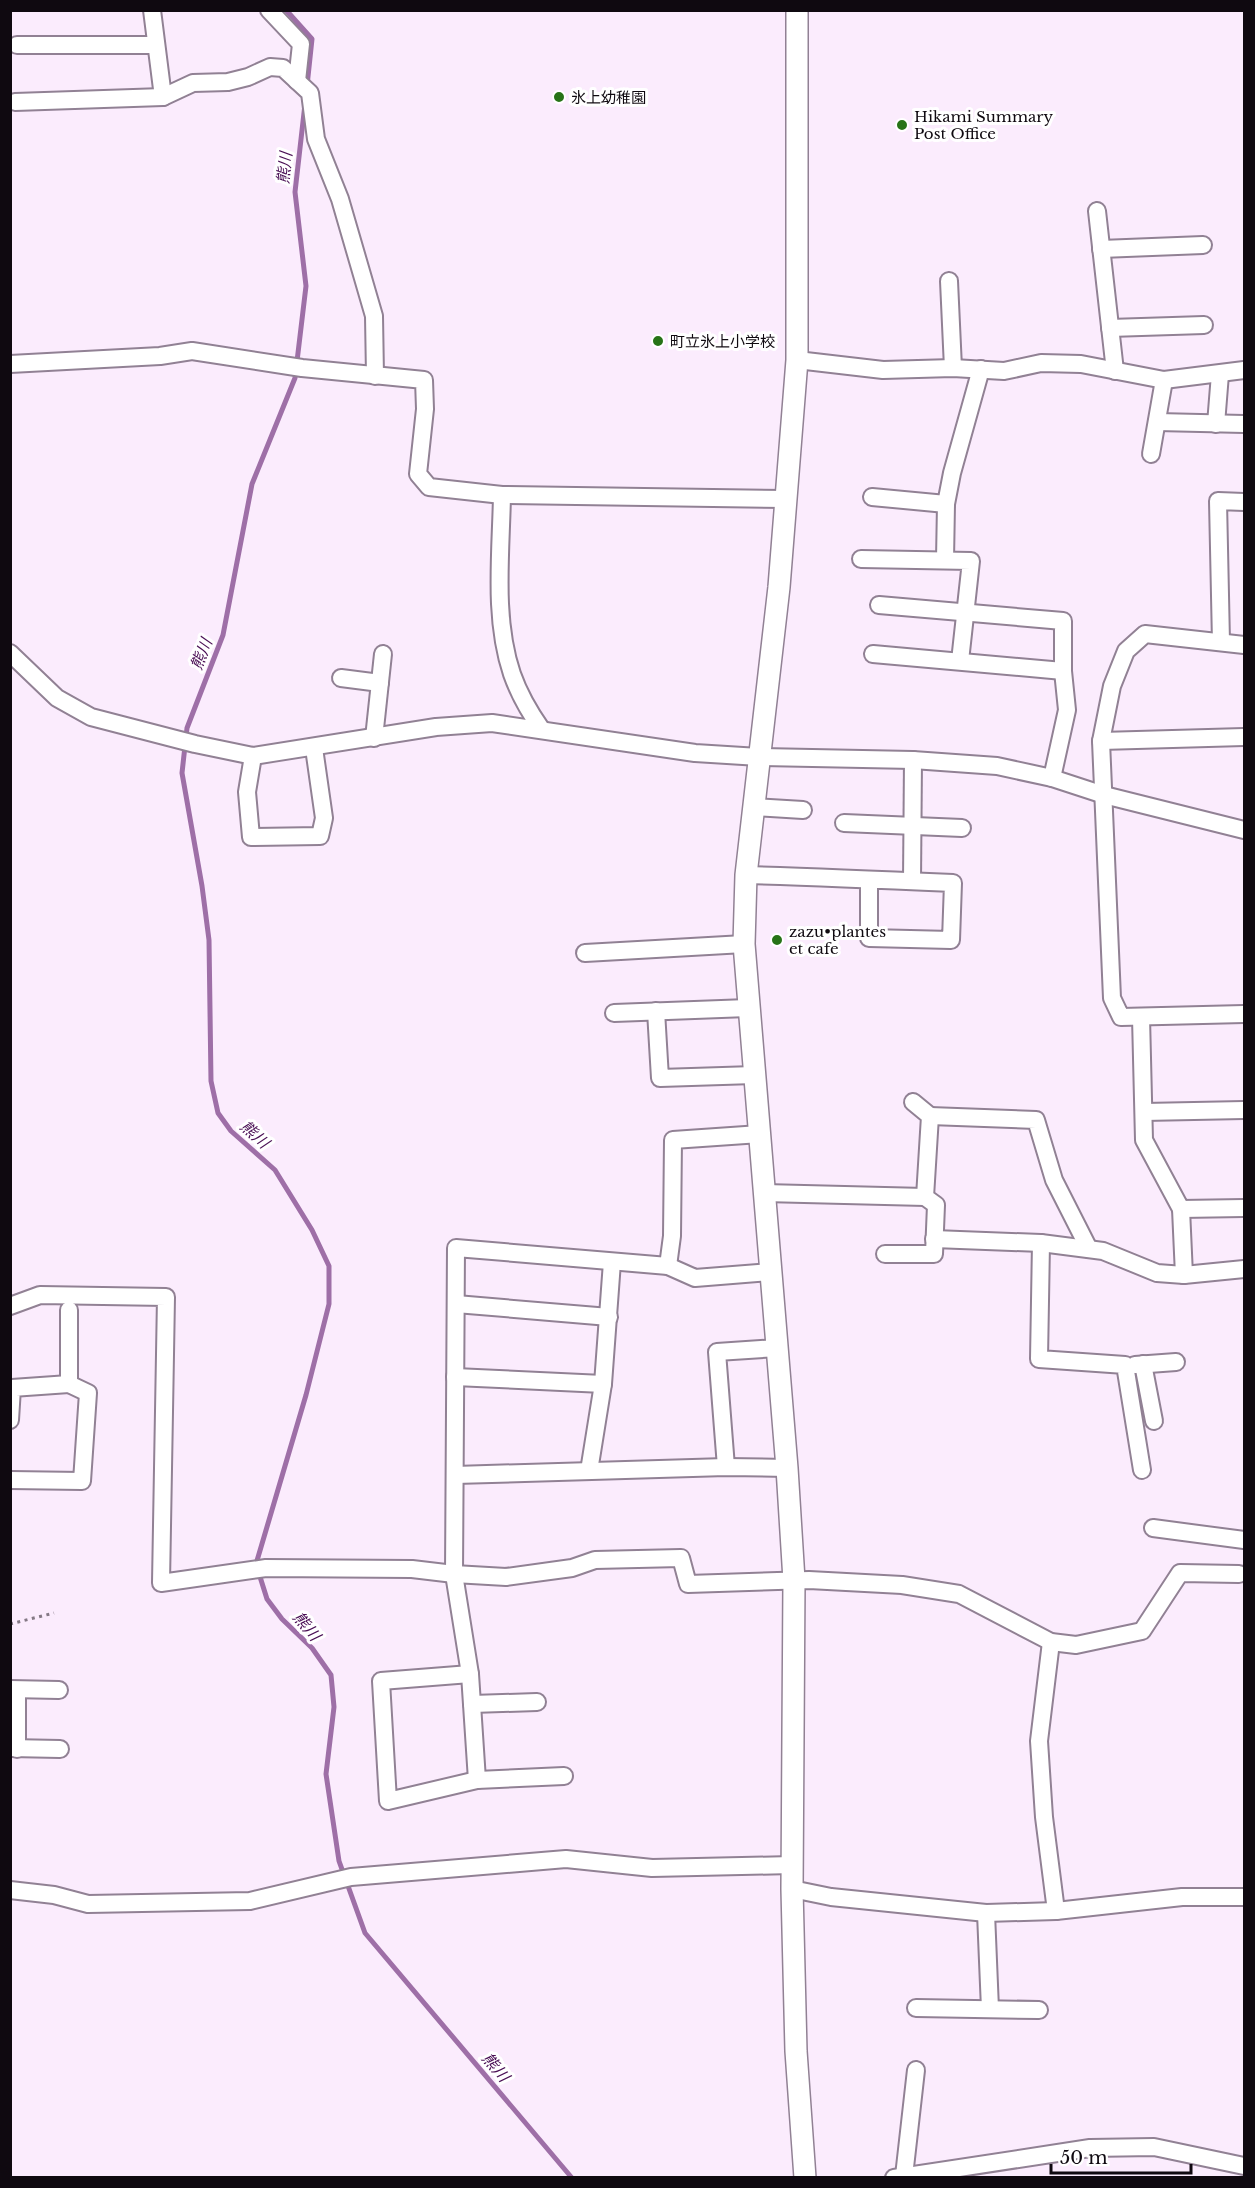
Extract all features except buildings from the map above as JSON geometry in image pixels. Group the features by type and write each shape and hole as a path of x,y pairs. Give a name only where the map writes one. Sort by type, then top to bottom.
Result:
{"street":[{"path":"152,10 163,96"},
{"path":"269,10 301,44 297,81"},
{"path":"797,10 797,360 779,587 746,875 744,944 794,1580 792,1889 796,2051 805,2178"},
{"path":"17,45 156,45"},
{"path":"15,102 163,96 193,83 228,82 248,77 270,67 283,68 310,93 316,139 340,199 374,316 375,376"},
{"path":"1097,211 1115,371"},
{"path":"1101,249 1203,245"},
{"path":"949,281 953,368"},
{"path":"1110,327 1204,325"},
{"path":"10,364 160,356 192,351 296,367 424,380 425,409 418,474 429,488 502,495 786,499"},
{"path":"797,360 883,370 953,368 1004,370 1041,363 1081,364 1164,380 1245,370"},
{"path":"945,560 946,504 952,473 981,369"},
{"path":"1216,424 1220,374"},
{"path":"1151,454 1164,380"},
{"path":"1157,422 1245,424"},
{"path":"502,495 501,610 505,643 512,674 528,709 542,730"},
{"path":"872,497 946,504"},
{"path":"1221,642 1218,501 1245,502"},
{"path":"861,559 971,561 960,661"},
{"path":"879,605 1063,621 1063,670 1068,710 1052,778"},
{"path":"1245,645 1145,634 1126,651 1112,686 1101,741 1112,998 1121,1017 1245,1014"},
{"path":"10,653 57,698 90,717 195,744 253,756 436,727 492,723 695,753 759,757 913,760 997,766 1052,778 1104,795 1245,830"},
{"path":"374,738 383,654"},
{"path":"873,654 1063,670"},
{"path":"341,678 380,683"},
{"path":"1101,741 1245,737"},
{"path":"253,756 247,792 251,837 320,836 324,818 314,748"},
{"path":"912,881 913,760"},
{"path":"753,807 803,810"},
{"path":"844,823 962,828"},
{"path":"746,875 953,883 951,940 869,938 869,880"},
{"path":"585,953 744,944"},
{"path":"614,1013 748,1008"},
{"path":"656,1011 660,1078 754,1075"},
{"path":"1141,1017 1144,1140 1182,1209 1184,1275"},
{"path":"914,1102 930,1116 1036,1120 1053,1180 1089,1249"},
{"path":"1143,1112 1245,1110"},
{"path":"925,1197 930,1116"},
{"path":"668,1266 672,1236 673,1140 760,1134"},
{"path":"764,1193 925,1197 936,1205 934,1254 885,1254"},
{"path":"1182,1209 1245,1208"},
{"path":"934,1239 1041,1243 1103,1251 1157,1273 1184,1275 1245,1269"},
{"path":"1041,1243 1039,1359 1125,1365 1176,1362"},
{"path":"477,1780 470,1674 454,1574 456,1248 668,1266 695,1278 771,1272"},
{"path":"589,1471 603,1384 612,1262"},
{"path":"10,1306 40,1295 166,1298 161,1583 225,1575 258,1568 412,1569 506,1577 572,1568 595,1560 681,1558 688,1584 794,1580 902,1585 959,1593 1051,1642 1076,1645 1142,1631 1180,1573 1239,1574"},
{"path":"456,1304 609,1317"},
{"path":"69,1310 69,1384"},
{"path":"726,1467 717,1352 777,1348"},
{"path":"1143,1364 1154,1421"},
{"path":"1125,1365 1142,1470"},
{"path":"455,1377 603,1384"},
{"path":"10,1420 12,1388 69,1384 88,1393 82,1481 10,1480"},
{"path":"455,1474 726,1467 787,1468"},
{"path":"1153,1528 1245,1540"},
{"path":"1051,1642 1039,1741 1044,1817 1056,1911"},
{"path":"470,1674 381,1681 388,1801 477,1780 564,1776"},
{"path":"59,1690 14,1689 14,1748 60,1749"},
{"path":"472,1704 537,1702"},
{"path":"10,1890 54,1895 88,1904 250,1901 344,1878 566,1859 652,1868 792,1865"},
{"path":"792,1889 831,1897 986,1913 1056,1911 1182,1897 1245,1898"},
{"path":"986,1913 990,2009"},
{"path":"916,2008 1039,2010"},
{"path":"916,2070 899,2177 1090,2148 1154,2147 1245,2166"}],"path":[{"path":"10,1624 54,1613"}],"waterway":[{"name":"熊川","path":"286,10 312,39 307,86"},
{"name":"熊川","path":"305,104 295,192 306,286 295,378 252,484 223,635 187,728 182,773 209,940 211,1081 218,1113 231,1131 275,1170 312,1230 329,1266 329,1304 306,1395 256,1564 267,1599 282,1619 312,1648 331,1675 334,1707 326,1774 339,1861 365,1933 572,2178"}],"place":[{"name":"氷上幼稚園","path":"559,97"},
{"name":"Hikami Summary Post Office","path":"902,125"},
{"name":"町立氷上小学校","path":"658,341"},
{"name":"zazu•plantes et cafe","path":"777,940"}]}
